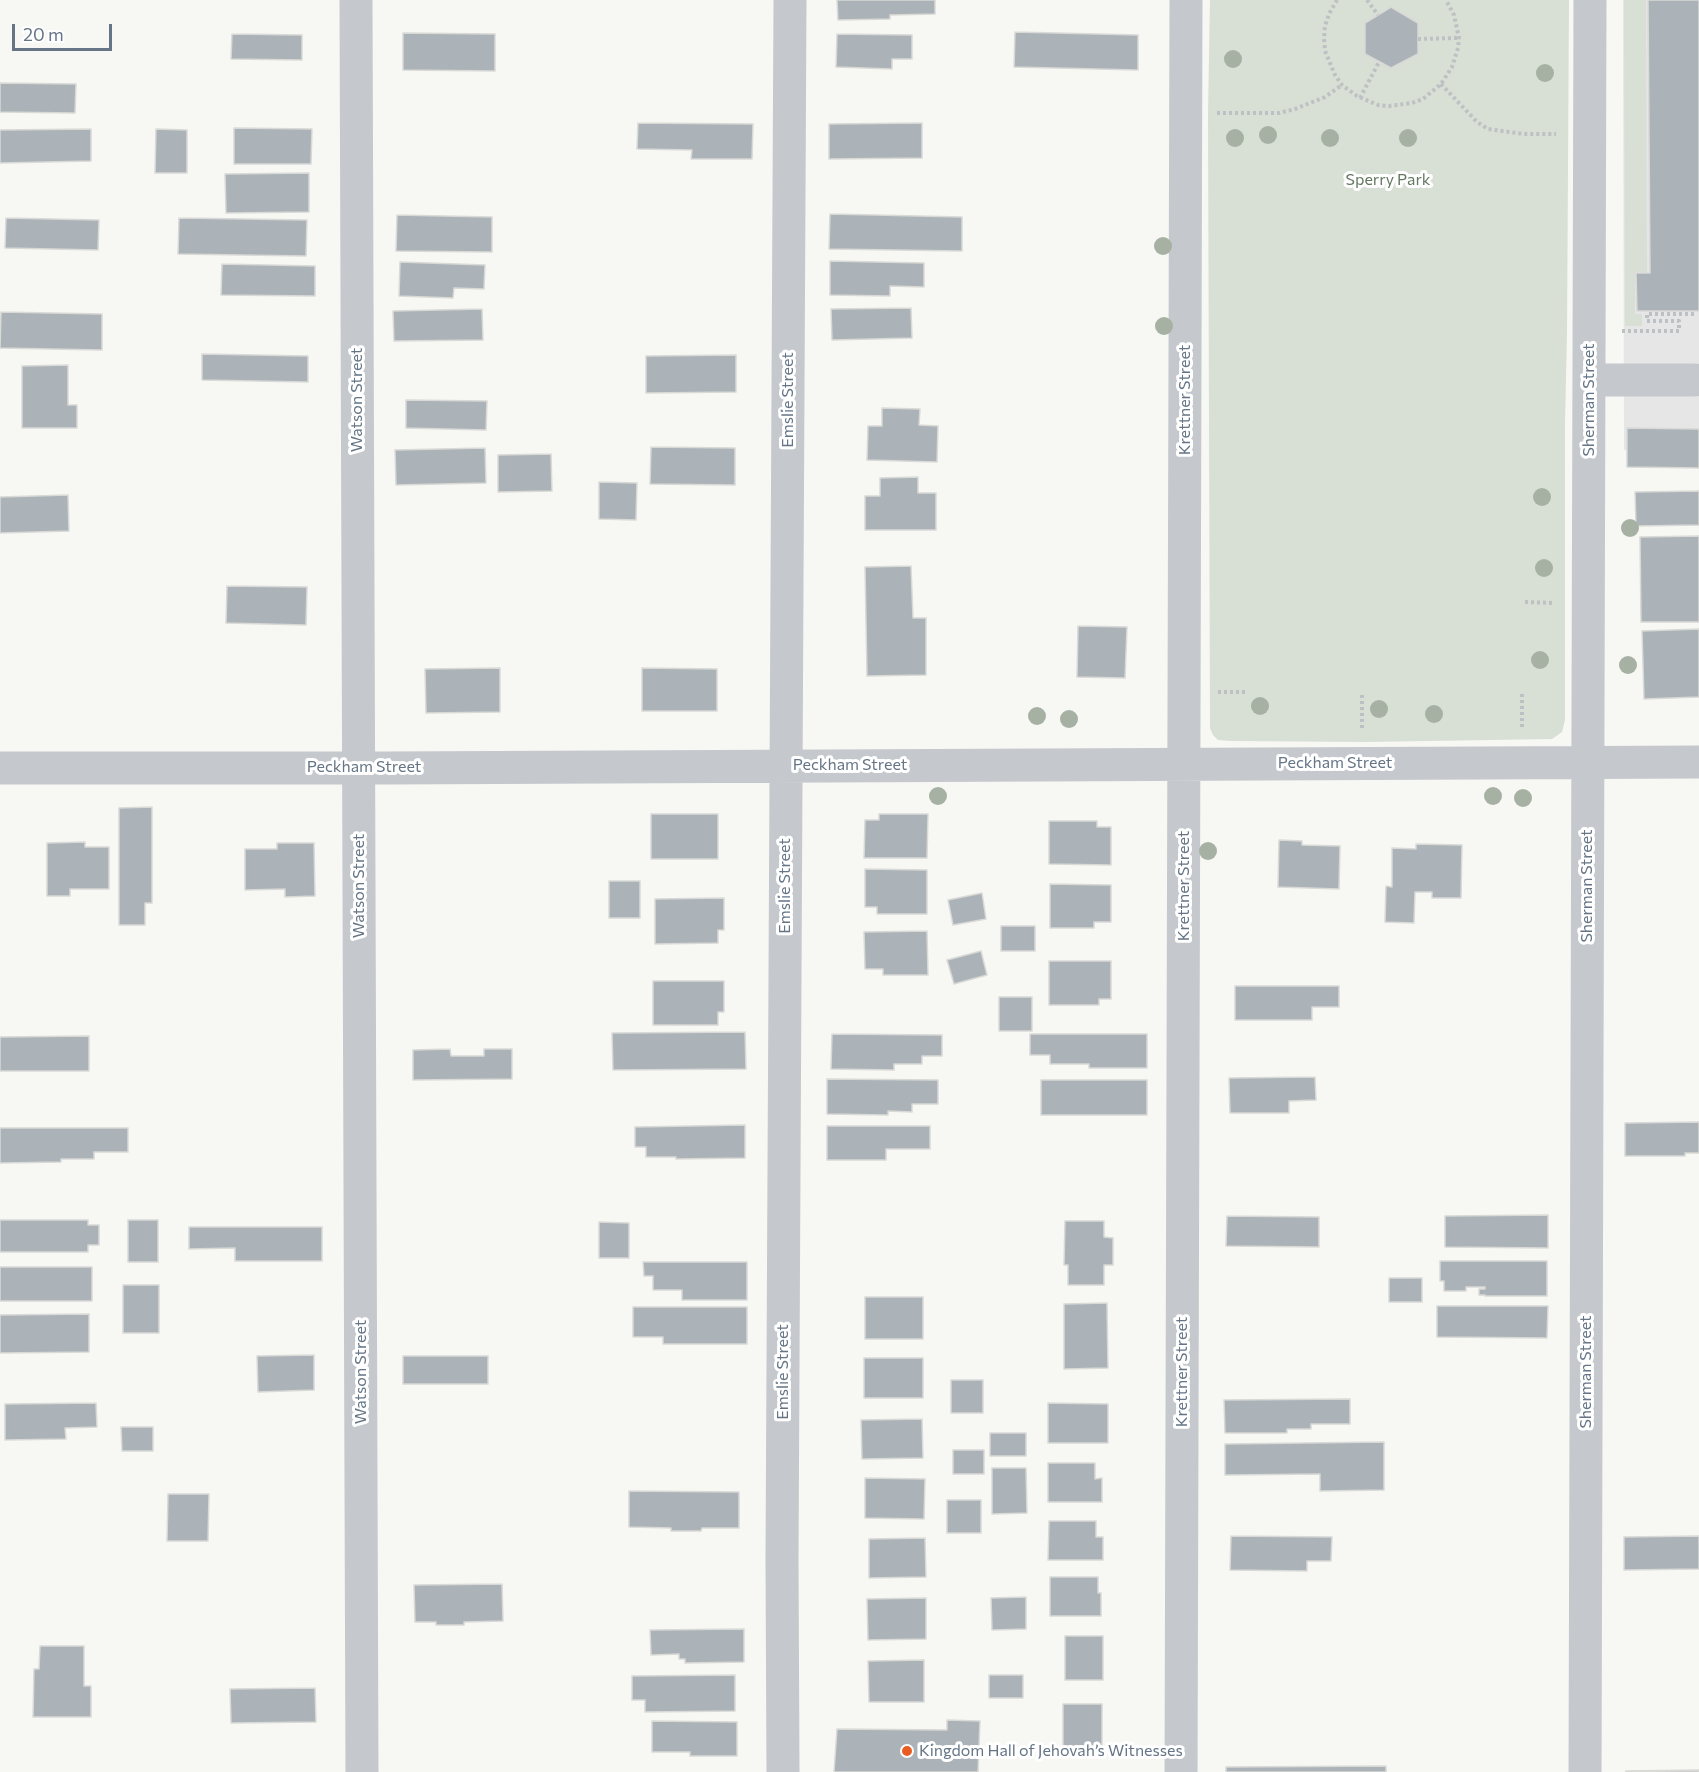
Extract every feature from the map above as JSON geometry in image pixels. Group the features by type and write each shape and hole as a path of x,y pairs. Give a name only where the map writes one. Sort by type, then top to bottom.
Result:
{"street":[{"name":"Watson Street","path":"356,0 362,1772"},
{"name":"Emslie Street","path":"783,1772 782,1534 790,0"},
{"name":"Krettner Street","path":"1181,1772 1186,0"},
{"name":"Sherman Street","path":"1585,1772 1590,0"},
{"path":"1589,380 1695,380"},
{"name":"Peckham Street","path":"0,768 1699,762"}],"path":[{"path":"1337,0 1325,26 1325,51 1329,64 1342,85 1360,98 1378,105 1401,105 1423,99 1441,84 1452,68 1458,48 1458,38 1454,15 1446,0"},
{"path":"1367,0 1378,15"},
{"path":"1418,39 1458,38"},
{"path":"1360,98 1379,62"},
{"path":"1441,84 1476,122 1488,129 1524,134 1590,133"},
{"path":"1186,113 1279,112 1325,98 1342,85"},
{"path":"1589,331 1679,331 1679,321 1647,321 1647,314 1697,314"},
{"path":"1522,694 1522,733"},
{"path":"1362,695 1362,731"}],"shaded area":[{"path":"1623,0 1699,0 1699,450 1624,450"}],"green space":[{"name":"Sperry Park","path":"1210,0 1569,0 1565,720 1562,732 1552,739 1367,742 1231,741 1218,740 1213,735 1210,728 1208,114"},
{"path":"1624,0 1646,0 1647,272 1635,272 1635,314 1642,314 1642,326 1625,326"}],"building":[{"path":"837,0 935,0 935,14 890,15 890,19 838,20"},
{"path":"1648,0 1699,0 1699,311 1637,311 1636,273 1650,273"},
{"path":"1391,7 1418,23 1418,54 1391,68 1365,54 1365,23"},
{"path":"1015,32 1138,35 1138,70 1014,67"},
{"path":"403,33 495,34 495,71 403,70"},
{"path":"232,34 302,35 302,60 231,59"},
{"path":"837,34 912,35 912,59 892,59 892,69 836,67"},
{"path":"0,83 76,84 75,113 0,112"},
{"path":"638,123 753,124 752,159 691,159 692,150 637,149"},
{"path":"922,123 922,158 829,159 829,124"},
{"path":"234,128 312,129 311,164 234,164"},
{"path":"91,129 91,161 0,163 0,130"},
{"path":"156,129 187,130 187,173 155,173"},
{"path":"309,173 309,212 226,213 225,174"},
{"path":"830,214 962,217 962,251 829,249"},
{"path":"397,215 492,217 492,252 396,251"},
{"path":"6,218 99,220 98,250 5,248"},
{"path":"179,218 307,220 306,256 178,254"},
{"path":"830,261 924,263 924,287 890,286 890,296 830,295"},
{"path":"400,262 485,265 484,289 454,288 453,298 399,296"},
{"path":"222,264 315,266 315,296 221,295"},
{"path":"911,308 912,338 832,340 831,309"},
{"path":"482,309 483,340 394,341 393,311"},
{"path":"1,312 102,314 102,350 0,348"},
{"path":"202,354 308,356 308,382 202,380"},
{"path":"736,355 736,392 646,393 646,356"},
{"path":"68,365 68,405 77,405 77,428 22,428 22,366"},
{"path":"406,400 487,401 486,430 406,428"},
{"path":"882,408 920,409 919,425 938,426 937,462 867,460 868,426 882,426"},
{"path":"1627,428 1699,429 1699,468 1627,467"},
{"path":"651,447 735,448 735,485 650,484"},
{"path":"485,448 486,483 396,485 395,450"},
{"path":"551,454 552,491 498,492 498,455"},
{"path":"918,477 918,493 936,493 936,530 865,530 865,496 880,496 880,478"},
{"path":"599,482 637,483 636,520 599,519"},
{"path":"1699,491 1699,525 1636,526 1635,492"},
{"path":"68,495 69,531 0,533 0,497"},
{"path":"1699,536 1699,622 1641,622 1640,537"},
{"path":"911,566 913,618 926,618 926,675 867,676 865,567"},
{"path":"227,586 307,587 306,625 226,623"},
{"path":"1078,626 1127,627 1125,678 1077,677"},
{"path":"1699,629 1699,697 1644,699 1642,631"},
{"path":"500,668 500,712 426,713 425,669"},
{"path":"642,668 717,669 717,711 642,711"},
{"path":"152,807 152,903 145,903 145,925 119,925 119,808"},
{"path":"651,814 718,814 718,859 651,859"},
{"path":"879,814 928,814 927,858 864,858 865,820 879,820"},
{"path":"1049,821 1097,821 1097,827 1111,827 1111,865 1049,864"},
{"path":"1279,840 1302,841 1302,845 1340,846 1339,889 1278,887"},
{"path":"85,842 85,847 109,847 109,889 70,889 70,896 47,896 47,843"},
{"path":"277,843 314,843 315,896 285,897 285,889 245,890 245,849 277,849"},
{"path":"1416,844 1462,845 1461,898 1432,898 1432,892 1415,892 1414,923 1385,922 1386,886 1392,887 1392,848 1416,849"},
{"path":"865,869 927,870 927,914 877,914 877,907 865,907"},
{"path":"609,881 640,881 640,918 609,918"},
{"path":"1050,884 1111,885 1111,922 1094,922 1094,928 1050,928"},
{"path":"982,893 986,919 953,925 948,900"},
{"path":"724,898 724,930 718,930 718,943 655,944 655,899"},
{"path":"1001,926 1035,926 1035,951 1001,951"},
{"path":"927,931 928,975 883,975 883,969 865,969 864,932"},
{"path":"981,951 987,975 954,984 947,960"},
{"path":"1049,961 1111,961 1111,999 1099,999 1099,1005 1049,1005"},
{"path":"653,981 724,981 724,1012 718,1012 718,1025 653,1025"},
{"path":"1235,986 1339,986 1339,1007 1312,1007 1312,1020 1235,1020"},
{"path":"999,997 1032,997 1032,1031 999,1031"},
{"path":"745,1032 746,1069 613,1070 612,1033"},
{"path":"832,1034 942,1035 942,1056 922,1056 922,1064 894,1064 894,1070 831,1069"},
{"path":"1030,1034 1147,1034 1147,1068 1089,1068 1089,1064 1050,1064 1050,1055 1030,1055"},
{"path":"89,1036 89,1071 0,1071 0,1037"},
{"path":"450,1049 451,1056 484,1056 484,1049 512,1049 512,1079 413,1080 413,1050"},
{"path":"1315,1077 1316,1100 1289,1101 1289,1113 1230,1113 1229,1078"},
{"path":"827,1079 938,1080 938,1104 912,1104 912,1112 888,1111 888,1115 827,1114"},
{"path":"1041,1080 1147,1080 1147,1115 1041,1115"},
{"path":"1699,1122 1699,1153 1685,1153 1685,1156 1625,1156 1625,1123"},
{"path":"745,1125 745,1158 646,1157 646,1147 635,1147 635,1127"},
{"path":"827,1126 930,1126 930,1149 886,1149 886,1160 827,1160"},
{"path":"0,1128 128,1128 128,1152 94,1152 94,1159 61,1159 61,1162 0,1163"},
{"path":"1548,1215 1548,1248 1445,1247 1445,1216"},
{"path":"1227,1216 1319,1217 1319,1247 1226,1246"},
{"path":"0,1220 88,1220 88,1225 99,1225 99,1245 88,1245 88,1252 0,1252"},
{"path":"128,1220 158,1220 158,1262 128,1262"},
{"path":"1065,1221 1104,1221 1104,1237 1113,1238 1113,1265 1104,1265 1104,1285 1068,1285 1068,1265 1064,1265"},
{"path":"599,1222 629,1223 629,1258 599,1258"},
{"path":"189,1227 322,1227 322,1261 235,1261 235,1248 189,1249"},
{"path":"1440,1261 1547,1261 1547,1296 1479,1295 1479,1289 1485,1289 1485,1287 1466,1287 1466,1291 1444,1291 1444,1281 1440,1281"},
{"path":"643,1262 747,1262 747,1300 682,1300 682,1290 653,1290 653,1276 644,1276"},
{"path":"0,1267 92,1267 92,1301 0,1301"},
{"path":"1389,1278 1422,1278 1422,1302 1389,1302"},
{"path":"123,1285 159,1285 159,1333 123,1333"},
{"path":"865,1297 923,1297 923,1339 865,1339"},
{"path":"1107,1303 1108,1368 1064,1369 1064,1304"},
{"path":"1437,1306 1548,1306 1547,1338 1437,1337"},
{"path":"633,1307 747,1307 747,1344 663,1344 663,1337 633,1337"},
{"path":"89,1314 89,1352 0,1353 0,1315"},
{"path":"314,1355 314,1390 258,1392 257,1356"},
{"path":"403,1356 488,1356 488,1384 403,1384"},
{"path":"864,1358 923,1358 923,1398 864,1398"},
{"path":"951,1380 983,1380 983,1413 951,1413"},
{"path":"1350,1399 1350,1424 1311,1424 1311,1429 1287,1429 1287,1433 1225,1433 1224,1400"},
{"path":"96,1403 97,1427 65,1428 66,1439 5,1440 5,1404"},
{"path":"1048,1403 1108,1404 1108,1443 1048,1443"},
{"path":"922,1419 923,1458 862,1459 861,1420"},
{"path":"121,1427 153,1427 153,1451 122,1451"},
{"path":"990,1433 1026,1433 1026,1456 990,1456"},
{"path":"1384,1442 1384,1490 1320,1491 1320,1474 1225,1475 1225,1444"},
{"path":"953,1450 984,1450 984,1474 953,1474"},
{"path":"1048,1463 1095,1463 1095,1479 1102,1478 1102,1502 1048,1502"},
{"path":"992,1468 1026,1468 1027,1513 992,1514"},
{"path":"865,1478 925,1479 924,1519 865,1518"},
{"path":"629,1491 739,1492 739,1528 671,1531 671,1528 629,1527"},
{"path":"168,1494 209,1494 208,1541 167,1541"},
{"path":"947,1500 981,1500 981,1533 947,1533"},
{"path":"1049,1521 1096,1521 1096,1537 1103,1537 1103,1560 1048,1560"},
{"path":"1231,1536 1332,1537 1331,1561 1307,1561 1307,1571 1230,1570"},
{"path":"1699,1536 1699,1569 1624,1570 1624,1537"},
{"path":"925,1538 926,1577 869,1578 869,1539"},
{"path":"1050,1577 1098,1577 1101,1616 1050,1616"},
{"path":"502,1584 503,1621 464,1622 464,1625 415,1622 414,1585"},
{"path":"1026,1597 1026,1629 992,1630 991,1598"},
{"path":"926,1598 926,1639 868,1640 867,1599"},
{"path":"744,1629 744,1662 685,1663 685,1659 679,1659 679,1654 651,1655 650,1630"},
{"path":"1065,1636 1103,1636 1103,1680 1065,1680"},
{"path":"40,1646 84,1646 84,1686 91,1686 91,1717 33,1717 34,1669 39,1669"},
{"path":"924,1660 924,1702 869,1702 868,1661"},
{"path":"735,1675 735,1711 645,1712 645,1700 632,1700 632,1676"},
{"path":"989,1675 1023,1675 1023,1698 989,1698"},
{"path":"315,1688 316,1722 231,1723 230,1689"},
{"path":"1063,1704 1102,1704 1102,1748 1063,1748"},
{"name":"Kingdom Hall of Jehovah’s Witnesses","path":"947,1720 980,1721 978,1772 834,1772 837,1729 947,1730"},
{"path":"652,1721 737,1722 737,1756 690,1756 690,1752 652,1752"},
{"path":"1386,1766 1386,1772 1226,1772 1226,1767"},
{"path":"1699,1770 1699,1772 1626,1772 1626,1771"}],"place":[{"name":"Kingdom Hall of Jehovah’s Witnesses","path":"907,1751"}]}
